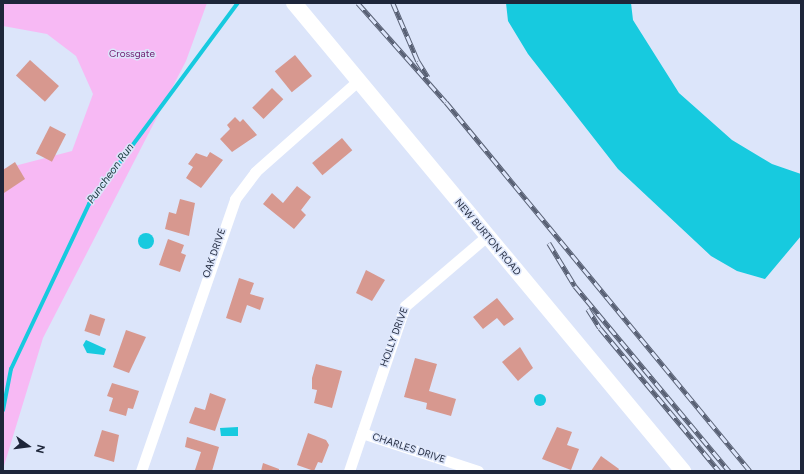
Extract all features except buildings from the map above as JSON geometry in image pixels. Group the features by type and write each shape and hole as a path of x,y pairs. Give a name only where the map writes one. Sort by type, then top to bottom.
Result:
{"street":[{"name":"NEW BURTON ROAD","path":"294,3 683,471"},
{"name":"OAK DRIVE","path":"141,471 235,199 255,172 358,81"},
{"name":"HOLLY DRIVE","path":"349,471 405,306 487,236"},
{"name":"CHARLES DRIVE","path":"362,433 478,471"}],"green space":[{"name":"Crossgate","path":"3,3 207,3 186,61 43,338 3,469 3,169 72,151 93,94 76,56 47,34 3,26"}],"water":[{"path":"506,3 631,3 633,20 679,93 732,140 772,164 801,174 801,236 765,279 737,271 711,256 618,169 528,54 508,21"},
{"path":"146,233 152,235 154,241 152,247 146,249 140,247 138,241 140,235"},
{"path":"86,340 106,349 104,355 87,353 83,345"},
{"path":"538,394 542,394 546,400 542,406 538,406 534,402 534,398"},
{"path":"238,427 238,436 221,436 220,428"}],"waterway":[{"name":"Puncheon Run","path":"3,410 11,369 89,204 238,3"}],"railway":[{"path":"358,3 446,102 750,471"},
{"path":"393,3 418,61 428,77"},
{"path":"549,243 575,286 729,471"},
{"path":"588,309 600,328 719,471"}]}
